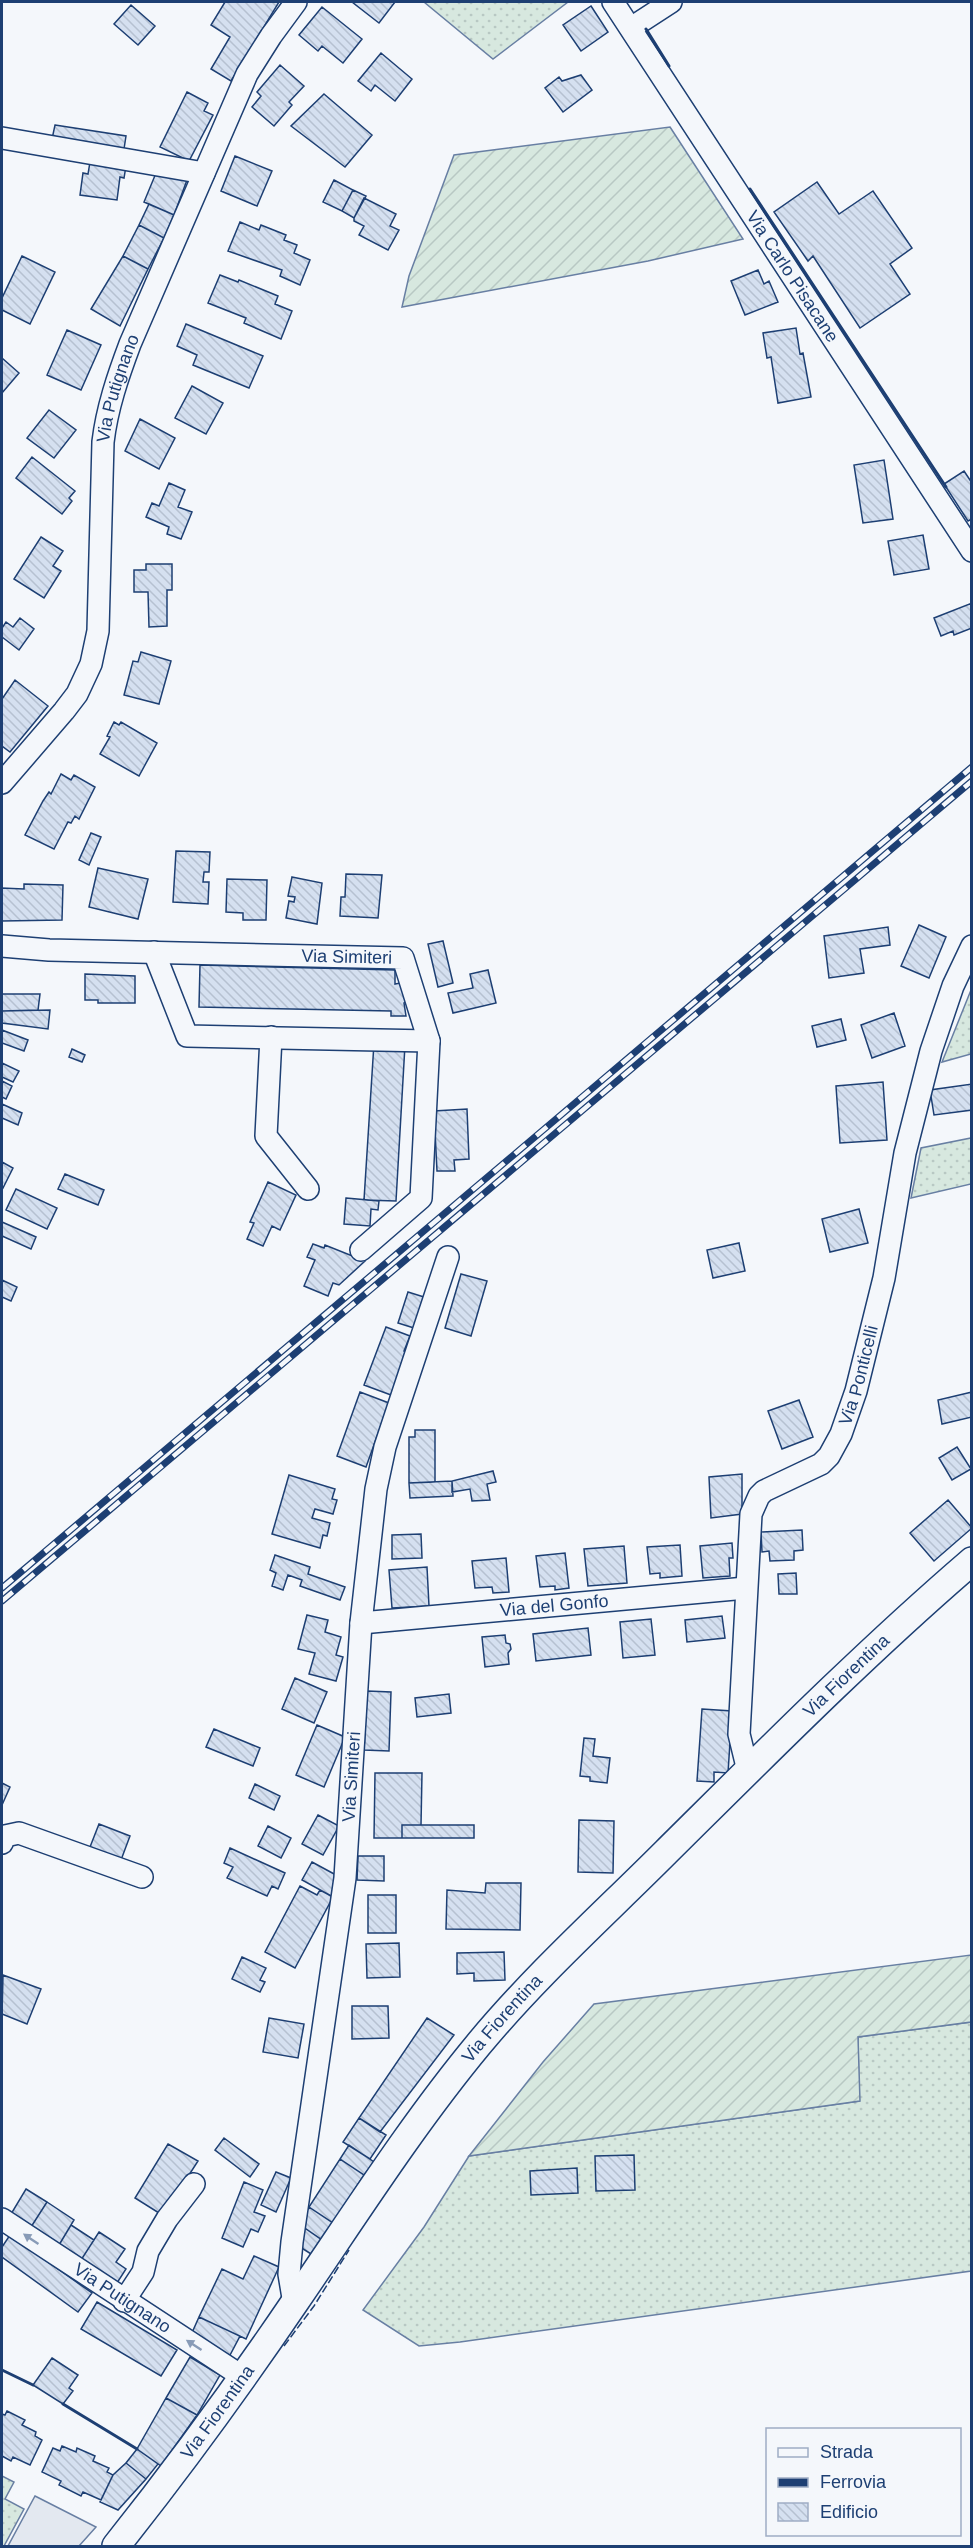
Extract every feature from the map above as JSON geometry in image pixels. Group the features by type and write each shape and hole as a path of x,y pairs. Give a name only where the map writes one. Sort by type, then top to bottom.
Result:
{"main road":[{"name":"Via Fiorentina","path":"116,2547 197,2443 416,2127 479,2044 534,1984 748,1770 884,1640 972,1561"}],"street":[{"name":"Via Putignano","path":"2,783 77,694 91,663 98,631 103,442 107,414 130,344 247,74 265,44 296,2"},
{"name":"Via Carlo Pisacane","path":"613,2 972,551"},
{"path":"631,28 671,2"},
{"path":"2,138 204,173"},
{"name":"Via Ponticelli","path":"748,1770 739,1734 751,1514 759,1496 770,1487 821,1464 836,1444 849,1413 884,1278 905,1153 931,1051 953,986 972,945"},
{"name":"Via Simiteri","path":"2,946 403,958 429,1041 421,1198 361,1250"},
{"path":"154,952 187,1036 429,1041"},
{"path":"271,1037 266,1136 308,1189"},
{"name":"Via Simiteri","path":"294,2304 288,2274 345,1878 361,1623 376,1489 385,1447 448,1257"},
{"name":"Via del Gonfo","path":"361,1623 746,1588"},
{"path":"2,1844 5,1836 19,1833 142,1878"},
{"path":"124,2301 143,2272 148,2251 194,2184"},
{"name":"Via Putignano","path":"2,2219 243,2377"}],"shaded area":[{"path":"424,2 568,2 493,59"},
{"path":"670,127 743,239 648,261 402,307 409,276 454,155"},
{"path":"971,990 971,1054 942,1062"},
{"path":"971,1138 971,1184 911,1198 921,1148"},
{"path":"971,1955 971,2022 858,2037 860,2101 469,2156 543,2062 594,2004"},
{"path":"971,2022 971,2271 419,2346 363,2310 424,2227 469,2156 859,2101 858,2037"},
{"path":"2,2476 14,2482 5,2499 24,2509 4,2546 2,2546"},
{"path":"35,2496 96,2527 79,2546 8,2546"}],"building":[{"path":"225,2 279,2 231,81 211,69 230,37 211,25"},
{"path":"352,2 395,2 379,23"},
{"path":"131,5 155,26 138,45 114,24"},
{"path":"591,6 608,32 581,51 563,25"},
{"path":"322,7 362,39 343,63 322,46 318,51 299,35"},
{"path":"381,53 412,79 395,101 375,85 371,91 358,81"},
{"path":"280,65 304,86 289,102 292,105 274,126 252,107 261,96 257,92"},
{"path":"581,75 592,90 563,112 545,88 559,77 562,81"},
{"path":"187,92 208,103 204,111 213,115 189,161 160,147"},
{"path":"324,94 372,135 345,167 291,126"},
{"path":"55,125 126,136 124,149 52,139"},
{"path":"235,156 272,171 257,206 221,191"},
{"path":"90,162 126,166 124,178 120,177 117,200 80,195 83,173 88,174"},
{"path":"156,173 187,180 174,215 144,202"},
{"path":"334,180 353,190 342,211 323,202"},
{"path":"817,182 839,214 873,191 912,248 890,264 910,294 860,328 813,256 808,261 774,212"},
{"path":"353,190 366,196 354,218 342,211"},
{"path":"364,198 396,214 390,226 399,230 388,250 359,235 364,226 354,221 354,218"},
{"path":"149,204 174,215 164,238 139,225"},
{"path":"240,222 259,230 261,225 286,235 284,240 297,245 294,253 310,260 300,285 280,276 282,270 228,251"},
{"path":"139,225 164,238 148,269 123,256"},
{"path":"22,256 55,272 30,324 2,310 2,298"},
{"path":"123,256 148,269 120,326 91,309"},
{"path":"758,270 764,284 769,281 778,302 745,315 731,281"},
{"path":"220,275 278,296 275,304 292,311 281,339 244,323 246,318 208,303"},
{"path":"186,324 263,356 249,388 193,365 197,355 177,346"},
{"path":"796,328 811,397 778,403 771,357 767,358 763,333"},
{"path":"67,330 101,345 81,390 47,375"},
{"path":"2,358 19,373 2,393"},
{"path":"192,386 223,403 206,434 175,418"},
{"path":"49,410 76,430 54,458 27,438"},
{"path":"140,419 175,438 159,469 125,451"},
{"path":"32,457 75,491 69,498 72,501 62,514 16,478"},
{"path":"884,460 893,519 863,523 854,465"},
{"path":"964,471 972,483 972,519 968,521 944,484"},
{"path":"169,483 185,490 178,507 192,512 181,539 167,534 169,527 146,517 152,503 159,506"},
{"path":"923,535 929,569 894,575 888,541"},
{"path":"41,537 63,551 53,566 61,571 44,598 14,579"},
{"path":"146,564 172,564 172,590 167,590 167,626 149,627 148,592 134,592 134,570 146,570"},
{"path":"972,603 972,628 954,635 953,631 941,636 934,618"},
{"path":"20,618 34,629 19,650 2,637 2,628 6,622 13,627"},
{"path":"141,652 171,661 159,704 124,695 133,661 138,662"},
{"path":"15,680 48,706 10,752 2,746 2,699"},
{"path":"114,722 119,725 121,722 157,743 139,776 100,754 110,737 107,736"},
{"path":"61,774 71,780 74,775 95,787 79,819 75,816 71,823 68,822 54,849 25,835"},
{"path":"91,833 101,837 89,865 79,860"},
{"path":"176,851 210,852 209,872 204,872 203,882 209,882 208,904 173,902"},
{"path":"98,868 148,879 138,919 89,907"},
{"path":"346,874 382,875 378,918 340,916 341,897 345,897"},
{"path":"292,877 322,883 317,924 286,918 289,901 294,902 295,897 288,896"},
{"path":"227,879 267,880 266,920 243,920 243,913 226,912"},
{"path":"24,884 63,885 62,920 2,921 2,888 24,889"},
{"path":"919,925 946,937 929,978 901,966"},
{"path":"888,927 890,945 860,949 864,973 829,978 824,936"},
{"path":"443,941 453,983 438,987 428,944"},
{"path":"200,965 395,970 395,984 400,983 407,1002 404,1003 406,1016 391,1016 391,1011 199,1007"},
{"path":"488,970 496,1003 453,1013 448,993 473,988 470,974"},
{"path":"85,974 135,976 135,1003 98,1003 98,1000 85,1000"},
{"path":"2,994 40,994 38,1010 2,1011"},
{"path":"50,1010 48,1029 2,1023 2,1011"},
{"path":"894,1013 905,1046 872,1058 861,1025"},
{"path":"841,1019 846,1040 817,1047 812,1026"},
{"path":"2,1030 28,1040 24,1051 2,1043"},
{"path":"374,1043 405,1045 396,1201 364,1200"},
{"path":"72,1049 85,1055 82,1062 69,1057"},
{"path":"2,1063 19,1071 13,1082 2,1077"},
{"path":"2,1081 12,1086 6,1099 2,1097"},
{"path":"883,1082 887,1140 840,1143 836,1086"},
{"path":"972,1084 972,1110 934,1115 930,1090"},
{"path":"2,1104 22,1113 18,1125 2,1118"},
{"path":"467,1109 469,1159 454,1160 455,1171 437,1171 434,1111"},
{"path":"2,1162 13,1168 3,1188 2,1187"},
{"path":"65,1174 104,1190 98,1205 58,1189"},
{"path":"268,1182 296,1195 280,1230 272,1226 263,1246 247,1239 254,1223 250,1222"},
{"path":"16,1189 57,1208 47,1229 6,1210"},
{"path":"346,1198 379,1201 378,1210 371,1209 370,1226 344,1224"},
{"path":"859,1209 868,1243 830,1252 822,1219"},
{"path":"2,1222 36,1237 31,1249 2,1236"},
{"path":"739,1243 745,1271 713,1278 707,1250"},
{"path":"313,1244 324,1248 325,1245 365,1261 339,1285 333,1283 328,1296 304,1286 315,1260 307,1257"},
{"path":"461,1274 487,1281 471,1336 445,1328"},
{"path":"2,1280 17,1287 11,1301 2,1297"},
{"path":"408,1292 424,1297 414,1328 398,1323"},
{"path":"386,1327 410,1336 404,1351 408,1352 391,1395 364,1385"},
{"path":"360,1392 389,1403 366,1467 337,1456"},
{"path":"972,1392 972,1417 942,1424 938,1400"},
{"path":"799,1400 813,1437 782,1449 768,1411"},
{"path":"415,1430 435,1430 435,1482 409,1483 409,1437 415,1437"},
{"path":"957,1447 971,1469 952,1480 939,1458"},
{"path":"493,1471 496,1482 487,1484 490,1500 472,1501 470,1489 452,1492 452,1481"},
{"path":"742,1474 742,1514 711,1518 709,1477"},
{"path":"289,1475 335,1489 332,1499 337,1500 333,1514 315,1509 312,1518 330,1523 327,1536 323,1535 320,1548 272,1534"},
{"path":"452,1481 453,1496 410,1498 409,1483"},
{"path":"948,1500 972,1528 934,1561 910,1533"},
{"path":"802,1530 803,1550 794,1551 794,1560 770,1561 769,1551 762,1552 761,1532"},
{"path":"421,1534 422,1558 392,1559 392,1535"},
{"path":"732,1543 733,1558 729,1558 730,1576 703,1578 700,1546"},
{"path":"680,1545 682,1576 660,1578 660,1573 650,1574 647,1547"},
{"path":"624,1546 627,1583 588,1586 584,1549"},
{"path":"565,1553 569,1588 555,1590 555,1586 540,1587 536,1556"},
{"path":"275,1555 310,1567 308,1574 345,1587 340,1600 300,1586 302,1580 288,1575 283,1590 272,1586 276,1573 270,1570"},
{"path":"506,1558 509,1592 493,1593 492,1587 475,1588 472,1561"},
{"path":"427,1567 429,1606 392,1608 389,1570"},
{"path":"796,1573 797,1594 779,1594 778,1574"},
{"path":"307,1615 328,1620 325,1632 341,1637 336,1655 343,1657 336,1681 309,1674 315,1653 298,1649"},
{"path":"722,1616 725,1638 687,1642 685,1620"},
{"path":"651,1619 655,1655 623,1658 620,1622"},
{"path":"588,1628 591,1655 536,1661 533,1634"},
{"path":"505,1635 506,1643 510,1644 511,1649 508,1653 509,1664 485,1667 482,1637"},
{"path":"295,1678 327,1692 314,1723 282,1709"},
{"path":"367,1691 391,1692 389,1751 364,1750"},
{"path":"449,1694 451,1713 417,1717 415,1698"},
{"path":"702,1709 732,1711 728,1773 714,1772 714,1782 697,1781"},
{"path":"317,1725 345,1737 324,1787 296,1775"},
{"path":"214,1729 260,1748 253,1766 206,1747"},
{"path":"584,1738 595,1739 593,1756 610,1758 607,1783 590,1781 590,1777 580,1776"},
{"path":"375,1773 422,1773 421,1825 402,1825 402,1838 374,1838"},
{"path":"2,1783 10,1787 2,1805"},
{"path":"255,1784 280,1796 274,1810 249,1798"},
{"path":"318,1815 339,1826 323,1855 302,1844"},
{"path":"579,1820 614,1821 613,1873 578,1872"},
{"path":"99,1824 130,1836 121,1860 90,1847"},
{"path":"402,1825 474,1825 474,1838 402,1838"},
{"path":"268,1826 291,1838 281,1858 258,1846"},
{"path":"230,1848 285,1873 278,1889 272,1886 267,1896 227,1878 233,1867 224,1863"},
{"path":"358,1856 384,1856 384,1881 357,1880"},
{"path":"312,1862 336,1875 333,1897 302,1880"},
{"path":"486,1883 521,1883 520,1930 446,1929 447,1890 485,1893"},
{"path":"300,1886 317,1895 320,1890 333,1897 295,1968 265,1952"},
{"path":"368,1895 396,1895 396,1933 368,1933"},
{"path":"399,1943 400,1977 367,1978 366,1944"},
{"path":"504,1952 505,1980 474,1981 474,1973 457,1974 457,1953"},
{"path":"242,1957 266,1968 260,1980 265,1982 260,1992 232,1979"},
{"path":"3,1975 41,1989 27,2024 2,2014"},
{"path":"352,2006 388,2006 389,2038 352,2039"},
{"path":"269,2018 304,2024 298,2058 263,2052"},
{"path":"427,2018 454,2035 380,2132 359,2118"},
{"path":"359,2118 386,2135 370,2159 343,2142"},
{"path":"224,2138 259,2164 250,2177 215,2150"},
{"path":"168,2144 198,2161 171,2203 159,2213 135,2198"},
{"path":"349,2145 374,2162 364,2175 340,2159"},
{"path":"634,2155 635,2190 596,2191 595,2156"},
{"path":"340,2159 364,2175 333,2223 309,2207"},
{"path":"577,2168 578,2193 531,2195 530,2171"},
{"path":"276,2172 291,2178 276,2212 261,2205"},
{"path":"244,2182 263,2190 254,2212 265,2216 258,2232 251,2229 243,2247 222,2238"},
{"path":"26,2189 47,2202 31,2227 11,2214"},
{"path":"47,2202 74,2220 59,2245 31,2227"},
{"path":"309,2207 333,2223 322,2240 299,2224"},
{"path":"299,2224 322,2240 311,2254 297,2245"},
{"path":"71,2225 94,2240 81,2260 59,2245"},
{"path":"99,2232 125,2249 116,2262 126,2269 117,2283 81,2260"},
{"path":"10,2235 92,2293 78,2312 2,2257 2,2247"},
{"path":"254,2256 279,2267 246,2339 199,2317 222,2269 243,2279"},
{"path":"97,2302 177,2350 161,2376 81,2329"},
{"path":"199,2317 240,2336 229,2357 191,2335"},
{"path":"190,2357 220,2375 197,2415 166,2398"},
{"path":"52,2358 78,2375 69,2388 73,2391 63,2404 33,2385"},
{"path":"166,2398 197,2415 161,2466 137,2449"},
{"path":"7,2411 25,2420 22,2425 36,2432 35,2436 42,2440 30,2465 13,2457 11,2461 2,2456 2,2414 5,2415"},
{"path":"62,2446 76,2452 77,2448 95,2456 93,2461 109,2468 107,2472 113,2475 101,2500 83,2492 81,2496 59,2485 61,2481 42,2472 53,2448 60,2451"},
{"path":"137,2449 158,2464 146,2479 126,2463"},
{"path":"126,2463 146,2479 118,2510 100,2502 113,2475"}],"railway":[{"path":"2,1588 972,767"},
{"path":"2,1601 972,781"}],"fence":[{"path":"284,2346 314,2306 349,2250"}],"wall":[{"path":"646,29 669,66"},
{"path":"750,189 946,487"},
{"path":"2,2370 33,2385"},
{"path":"63,2404 137,2449"}]}
